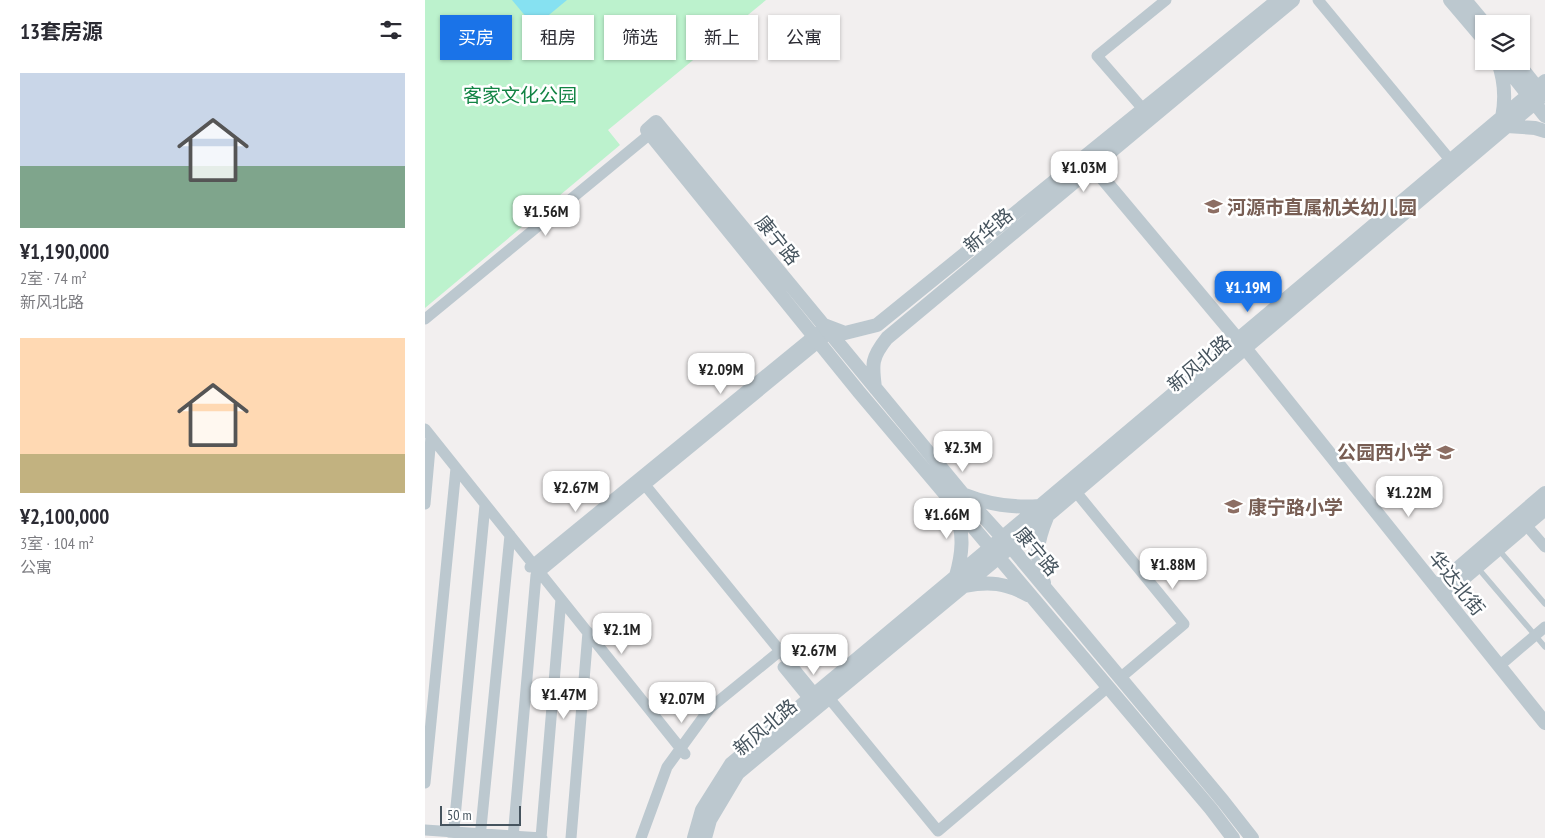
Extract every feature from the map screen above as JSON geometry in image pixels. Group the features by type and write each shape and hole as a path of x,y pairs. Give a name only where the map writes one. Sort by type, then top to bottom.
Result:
{"street":[{"path":"1143,110 1097,56 1166,0"},
{"name":"新华路","path":"875,389 873,366 877,350 887,338 1091,160 1143,110 1278,0"},
{"name":"新华路","path":"826,328 845,332 877,325 1091,160 1293,0"},
{"path":"1318,0 1454,164"},
{"path":"1450,0 1475,29"},
{"path":"1465,0 1478,15"},
{"path":"1501,70 1505,88 1505,122 1545,131"},
{"path":"1511,70 1540,93"},
{"path":"1523,70 1540,93 1545,116"},
{"name":"新风北路","path":"694,838 702,810 731,764 819,698 994,553 1540,93"},
{"path":"425,313 652,130"},
{"path":"425,319 652,130"},
{"name":"康宁路","path":"652,130 826,328 1252,838"},
{"name":"康宁路","path":"652,130 816,339 1233,838"},
{"name":"华达北街","path":"1091,160 1244,342 1443,589 1545,723"},
{"path":"513,837 535,570 816,339 826,328"},
{"name":"新风北路","path":"1044,511 1076,492 1244,342"},
{"path":"428,436 682,753"},
{"path":"425,504 428,436"},
{"path":"425,782 456,471"},
{"path":"640,484 780,656 938,831 1108,687"},
{"path":"1076,492 1184,624 1120,678"},
{"path":"962,493 980,501 1000,506 1044,511"},
{"path":"1443,589 1545,493"},
{"path":"951,502 960,522 960,581 998,584 1015,588 1033,598"},
{"path":"452,836 485,507"},
{"path":"1443,589 1477,567 1545,509"},
{"name":"新风北路","path":"1044,511 1037,550 1039,569 1045,589"},
{"path":"1526,525 1545,547"},
{"path":"480,836 510,538"},
{"name":"华达北街","path":"1443,589 1545,710"},
{"path":"425,836 541,838 561,602"},
{"path":"1505,661 1545,627"},
{"path":"571,838 587,635"},
{"path":"641,838 667,767 682,753 715,714 780,656"},
{"name":"新风北路","path":"705,838 710,820 738,773 819,698"},
{"path":"648,838 682,753"},
{"path":"425,830 452,836"}],"lane":[{"path":"1498,549 1545,604"},
{"path":"1477,567 1545,647"}],"green space":[{"name":"客家文化公园","path":"425,0 766,0 748,15 686,15 686,60 693,60 608,130 620,145 425,308"}],"water":[{"path":"512,0 567,0 549,15 524,15"}],"place":[{"name":"河源市直属机关幼儿园","path":"1213,207"},
{"name":"公园西小学","path":"1446,452"},
{"name":"康宁路小学","path":"1234,507"}]}
